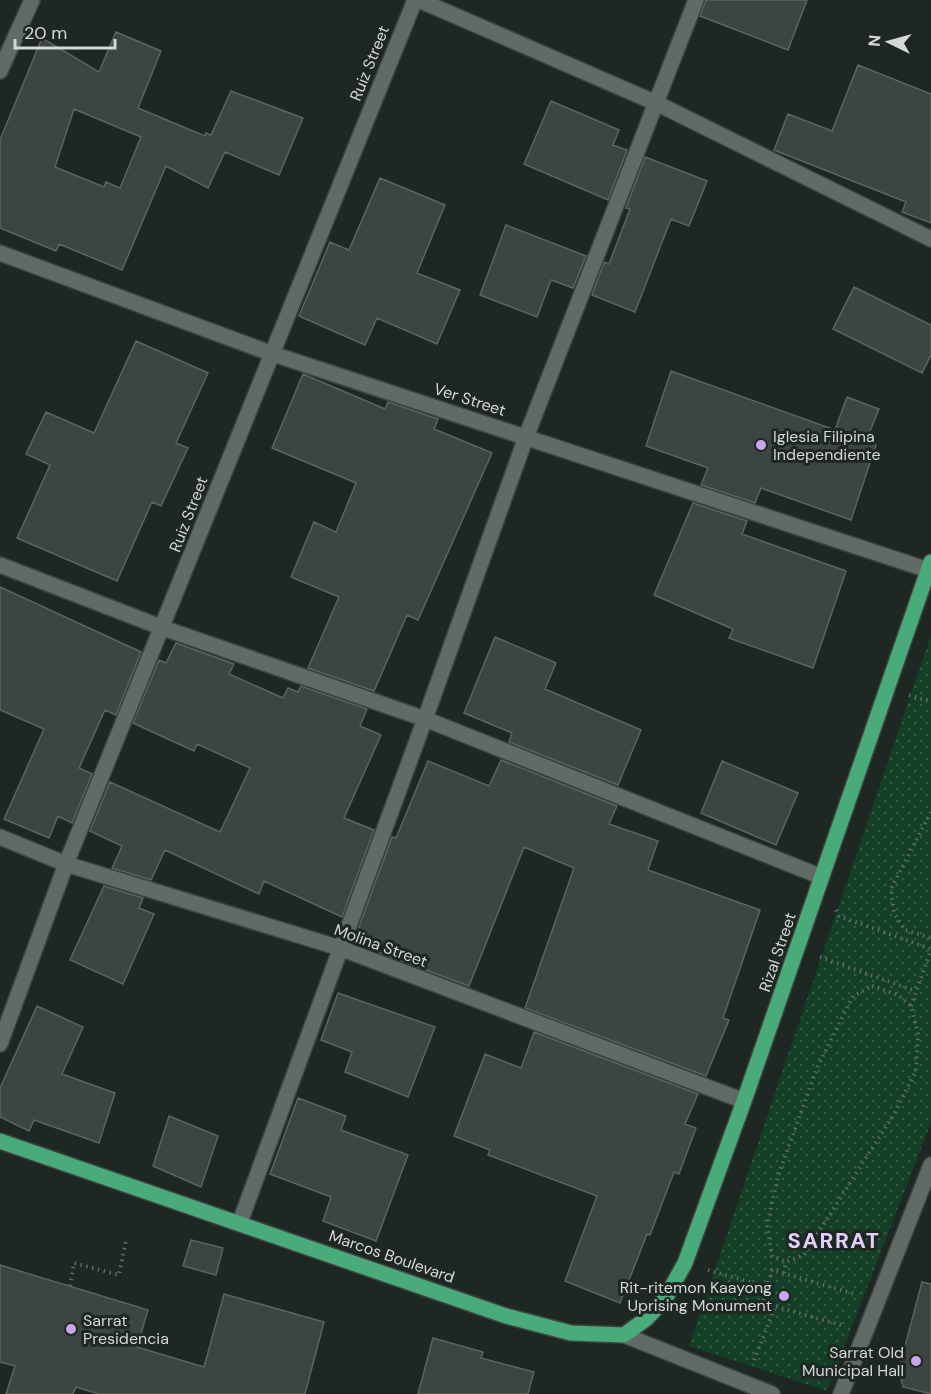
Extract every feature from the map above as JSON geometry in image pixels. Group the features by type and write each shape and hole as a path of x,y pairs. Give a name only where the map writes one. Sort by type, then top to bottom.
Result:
{"main road":[{"name":"Rizal Street","path":"624,1335 646,1319 665,1299 685,1263 930,568"},
{"name":"Marcos Boulevard","path":"0,1141 240,1222 506,1316 571,1333 624,1335"}],"street":[{"path":"0,71 32,0"},
{"path":"417,0 656,103 931,239"},
{"name":"Ruiz Street","path":"0,1044 66,864 163,628 270,353 417,0"},
{"path":"240,1222 526,437 696,0"},
{"name":"Ver Street","path":"0,253 270,353 930,568"},
{"path":"0,565 163,628 425,719 822,878"},
{"name":"Molina Street","path":"0,837 66,864 340,948 744,1101"},
{"path":"841,1394 931,1164"},
{"name":"Marcos Boulevard","path":"624,1335 772,1394"}],"path":[{"path":"931,812 891,889 894,914 905,930 931,938"},
{"path":"822,878 839,916 931,949 911,1006 918,1034 916,1071 894,1114 804,1255 786,1262 772,1256 767,1225 778,1176 817,1068 853,996 872,986 898,995 911,1006"},
{"path":"797,949 916,991"},
{"path":"69,1286 74,1263 119,1275 126,1240"},
{"path":"784,1274 786,1262"},
{"path":"685,1263 767,1287"},
{"path":"865,1332 763,1304 772,1270 878,1300"},
{"path":"745,1383 775,1307"}],"green space":[{"path":"931,635 931,1123 827,1391 689,1346"}],"building":[{"path":"706,0 807,0 788,50 700,16"},
{"path":"116,32 161,51 138,108 205,136 206,133 211,135 231,91 303,118 279,175 225,152 208,188 166,166 122,270 59,244 56,251 0,228 0,140 42,38 99,72","holes":["74,109 141,137 120,188 106,182 104,187 55,167"]},
{"path":"858,65 931,94 931,223 902,212 906,202 774,150 788,114 832,131"},
{"path":"551,101 619,130 613,145 627,150 608,200 524,164"},
{"path":"645,157 707,181 689,226 671,219 635,312 592,295 604,262 609,264 630,209 626,208"},
{"path":"380,178 445,205 417,273 460,290 437,344 377,318 365,345 299,316 330,242 349,250"},
{"path":"506,225 586,256 573,288 551,280 537,317 480,295"},
{"path":"854,287 931,325 931,355 922,373 833,329"},
{"path":"136,341 208,373 176,443 188,448 161,506 152,502 117,581 17,538 50,465 26,454 46,412 94,433"},
{"name":"Iglesia Filipina Independiente","path":"671,371 835,430 847,397 879,409 866,441 876,445 851,520 761,488 755,503 701,485 708,468 646,446"},
{"path":"303,374 385,409 388,402 438,419 434,429 492,453 418,620 407,615 374,691 308,668 339,597 291,577 314,522 336,532 356,483 272,448"},
{"path":"693,503 747,521 742,534 846,571 813,668 729,638 733,629 654,595"},
{"path":"0,587 141,652 116,715 105,710 79,768 92,774 72,823 58,816 49,838 4,819 44,729 0,710"},
{"path":"495,637 556,663 545,689 641,730 618,785 509,742 512,733 464,713"},
{"path":"176,643 234,664 229,674 283,698 288,688 298,692 301,686 367,709 360,726 381,735 344,818 374,830 342,917 264,881 259,894 165,850 151,880 112,868 122,846 90,831 110,782 220,832 250,768 197,744 194,751 133,723 159,660 166,663"},
{"path":"501,760 617,806 609,824 658,841 648,870 760,910 723,1018 729,1020 706,1076 525,1008 574,868 524,847 469,986 353,943 392,837 396,838 428,761 489,786"},
{"path":"722,761 798,793 776,845 701,813"},
{"path":"104,886 143,898 139,908 154,914 123,984 70,960"},
{"path":"338,993 435,1027 408,1097 345,1072 352,1052 321,1040"},
{"path":"37,1006 83,1027 62,1074 115,1093 99,1143 34,1120 29,1131 0,1117 0,1088"},
{"path":"534,1032 698,1094 685,1124 696,1128 679,1174 674,1172 650,1235 647,1234 620,1303 565,1281 597,1196 488,1155 490,1150 454,1136 485,1054 521,1068"},
{"path":"298,1098 346,1116 341,1130 408,1155 376,1241 323,1221 331,1197 270,1174"},
{"path":"169,1116 218,1136 201,1187 153,1166"},
{"path":"191,1240 223,1248 216,1275 183,1266"},
{"name":"Sarrat Presidencia","path":"0,1265 148,1310 137,1347 204,1367 224,1294 324,1322 305,1394 99,1394 76,1387 73,1394 6,1394 15,1366 0,1362"},
{"name":"Sarrat Old Municipal Hall","path":"922,1282 931,1284 931,1394 903,1387 899,1369"},
{"path":"433,1338 483,1352 481,1358 534,1372 528,1394 418,1394"}],"place":[{"name":"Iglesia Filipina Independiente","path":"761,445"},
{"name":"Rit-ritemon Kaayong Uprising Monument","path":"784,1296"},
{"name":"Sarrat Presidencia","path":"71,1329"},
{"name":"Sarrat Old Municipal Hall","path":"916,1361"}],"district":[{"name":"SARRAT","path":"834,1240"}]}
